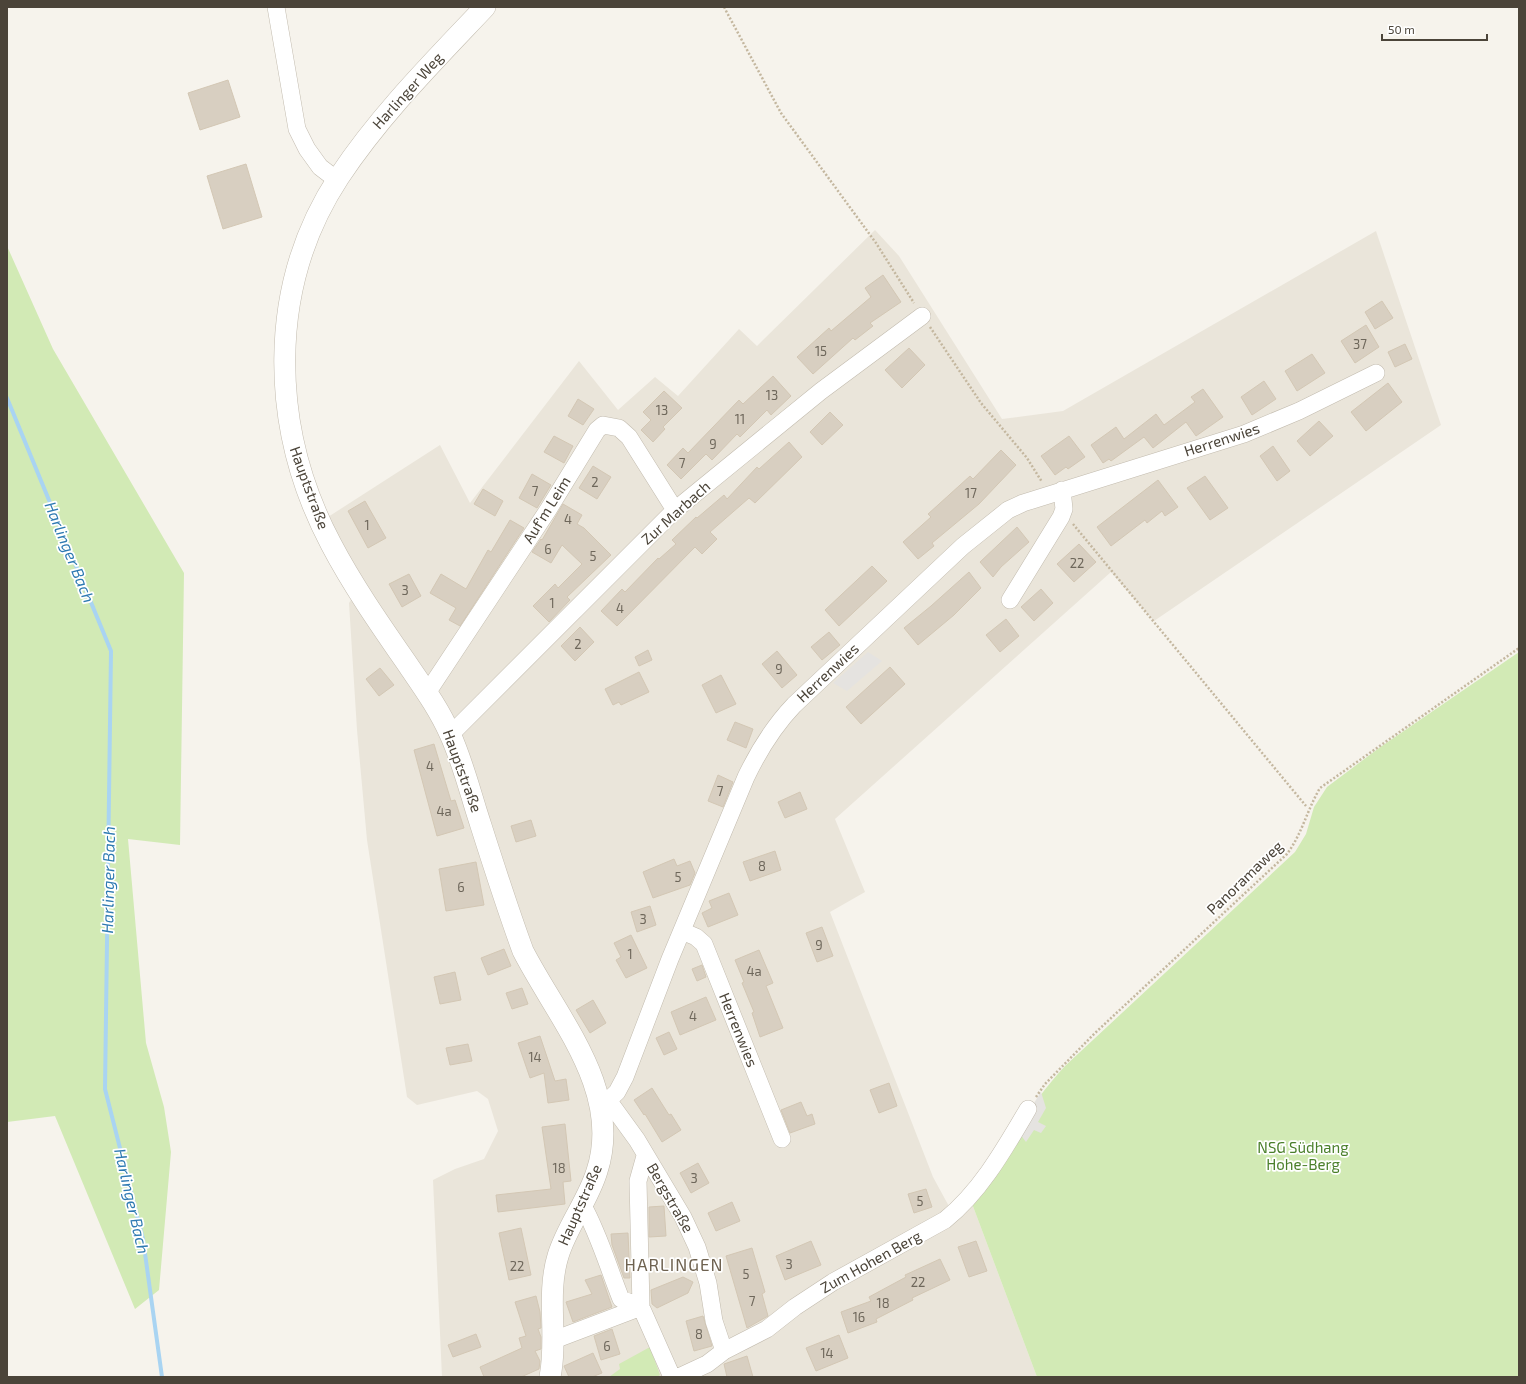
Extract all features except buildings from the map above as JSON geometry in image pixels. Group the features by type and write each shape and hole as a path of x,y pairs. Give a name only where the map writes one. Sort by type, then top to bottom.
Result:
{"street":[{"path":"276,7 297,129 307,149 320,167 337,180"},
{"name":"Harlinger Weg","path":"337,180 366,138 405,92 485,7"},
{"name":"Hauptstraße","path":"337,180 310,233 293,285 289,304 285,343 285,378 291,438 310,496 330,542 379,623 427,693 450,734 523,951 540,984 572,1036 604,1103 602,1154 597,1172 567,1234 558,1257 553,1291 554,1340 550,1377"},
{"name":"Zur Marbach","path":"450,734 675,510 821,391 922,316"},
{"name":"Herrenwies","path":"604,1103 617,1092 625,1077 682,931 760,747 776,724 963,546 1008,510 1023,503 1272,424 1376,373"},
{"name":"Auf'm Leim","path":"427,693 548,510 597,430 603,425 618,428 630,437 675,510"},
{"path":"1010,600 1064,509 1055,493"},
{"name":"Herrenwies","path":"682,931 696,937 704,944 782,1139"},
{"name":"Bergstraße","path":"604,1103 625,1123 684,1217 697,1247 708,1283 714,1321 724,1351"},
{"name":"Zum Hohen Berg","path":"679,1377 710,1371 724,1351 767,1329 812,1295 945,1220 957,1210 988,1173 1028,1109"},
{"path":"645,1156 638,1182 641,1307 672,1377"},
{"path":"582,1204 594,1225 606,1263 621,1299 641,1307"},
{"path":"554,1340 641,1307"}],"path":[{"path":"724,7 781,113 876,243 922,316 950,354 981,403 1055,493"},
{"path":"1061,516 1071,522 1306,806"},
{"name":"Panoramaweg","path":"1028,1109 1045,1084 1060,1068 1287,854 1302,830 1311,803 1320,788 1519,648"}],"shaded area":[{"path":"875,230 899,256 1002,419 1063,411 1376,231 1441,425 1154,621 1111,572 835,819 865,892 830,912 933,1177 951,1210 971,1201 1037,1377 442,1377 433,1180 455,1169 484,1159 498,1131 488,1099 477,1091 417,1105 407,1097 367,840 357,730 349,603 362,583 328,517 440,445 470,503 579,361 618,410 655,377 678,396 739,329 757,346"},
{"path":"868,652 882,661 847,691 833,683"},
{"path":"1041,1092 1046,1108 1038,1122 1046,1126 1041,1133 1034,1130 1026,1142 1017,1130"}],"green space":[{"path":"7,246 53,349 184,573 180,845 128,839 146,1043 164,1107 171,1152 159,1290 135,1309 55,1116 7,1122"},
{"name":"NSG Südhang Hohe-Berg","path":"1519,652 1519,1377 1037,1377 971,1201 1015,1131 1065,1066 1295,852 1306,834 1314,807 1327,787 1379,748"},
{"path":"650,1347 660,1375 657,1377 609,1377 620,1369 619,1364"}],"waterway":[{"name":"Harlinger Bach","path":"7,398 111,651 105,1089 143,1239 162,1377"}],"district":[{"name":"HARLINGEN","path":"674,1265"}]}
